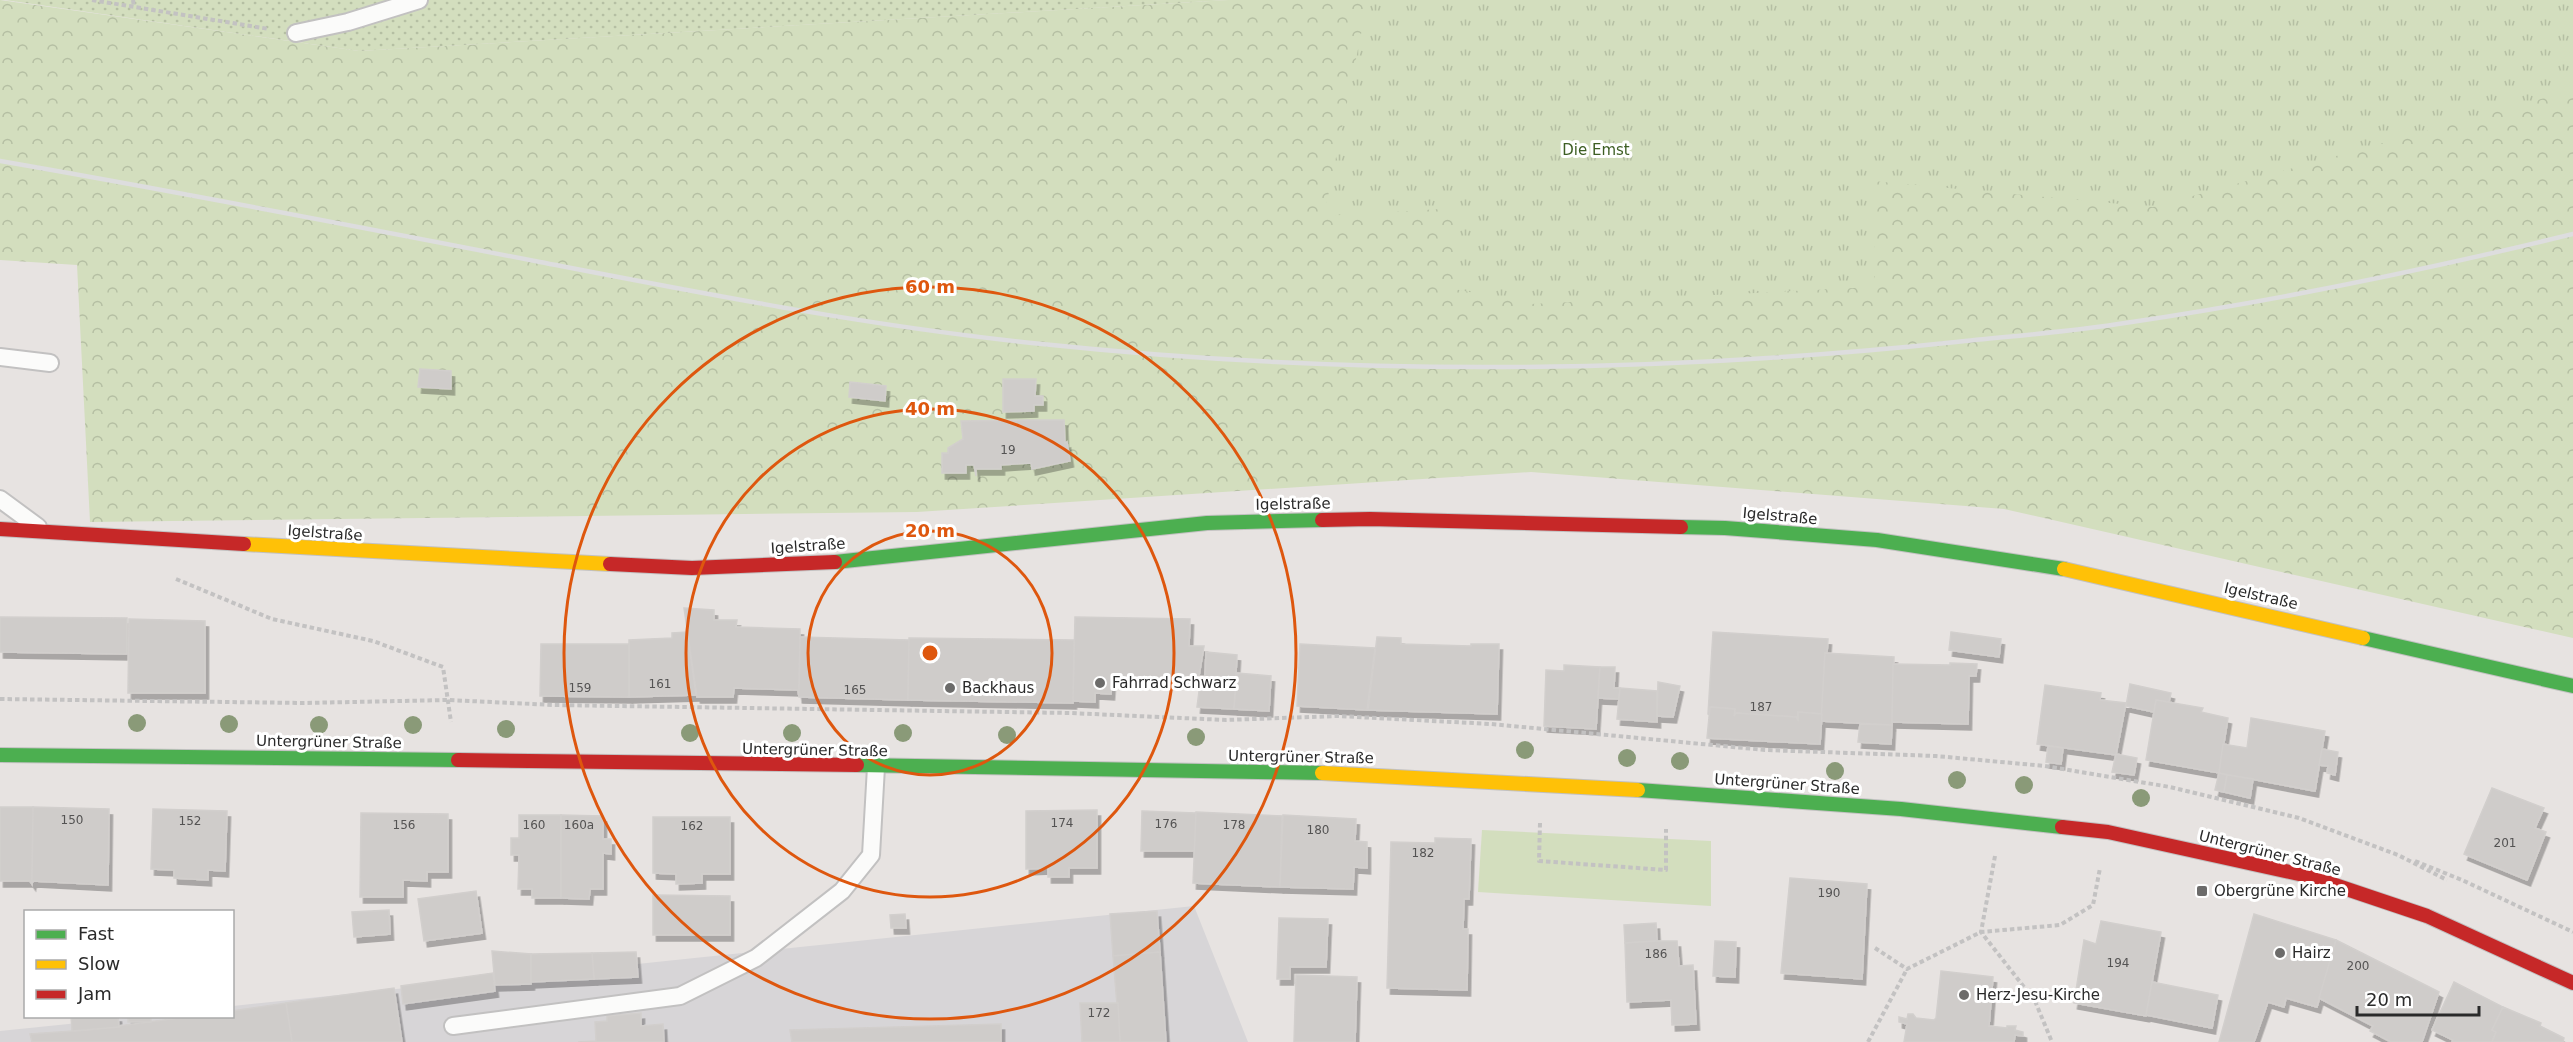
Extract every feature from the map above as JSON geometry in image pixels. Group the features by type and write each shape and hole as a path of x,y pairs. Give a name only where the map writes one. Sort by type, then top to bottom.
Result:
{"main road":[{"name":"Igelstraße","path":"0,529 365,552 692,568 818,564 1207,523 1370,519 1725,528 1876,540 2043,564 2573,686"},
{"name":"Untergrüner Straße","path":"0,755 1006,767 1351,774 1541,783 1901,809 2108,832 2308,876 2427,916 2573,983"}],"lane":[{"path":"296,33 348,22 419,0"},
{"path":"0,357 50,363"},
{"path":"0,499 44,531"},
{"path":"453,1026 680,996 756,958 842,891 871,855 876,767"}],"path":[{"path":"92,0 296,33"},
{"path":"133,0 134,7"},
{"path":"165,575 272,619 373,641 443,667 456,760"},
{"path":"1541,783 1539,861 1666,870 1666,792"},
{"path":"2002,819 1981,932 2035,1001 2052,1042"},
{"path":"1868,1042 1907,969 1981,932 2060,925 2093,905 2108,832"},
{"path":"2398,855 2462,880 2573,932"},
{"path":"1875,948 1907,969"}],"shaded area":[{"path":"1194,906 1248,1042 0,1042 0,1031 127,1018 234,1018 234,1006"}],"green space":[{"path":"0,0 359,51 1228,0 2573,0 2573,638 2004,509 1531,472 917,512 90,522 77,265 0,260"},
{"path":"5,0 1228,0 359,51"},
{"name":"Die Emst","path":"1368,0 2573,0 2573,90 2153,207 1873,181 1875,287 1531,304 1454,289 1457,208 1324,216"},
{"path":"1482,830 1711,841 1711,906 1478,892"}],"building":[{"path":"420,369 451,371 451,389 418,387"},
{"path":"1003,379 1036,379 1035,396 1043,396 1043,405 1034,405 1034,411 1003,412"},
{"path":"850,382 886,386 885,401 849,397"},
{"path":"1064,420 1065,443 1067,442 1070,461 1032,469 1031,463 1001,465 1001,469 976,469 976,476 974,465 966,465 966,473 942,473 942,453 948,453 948,448 963,439 961,421"},
{"path":"684,608 714,610 714,620 737,620 736,627 800,629 799,697 798,690 734,688 733,697 697,697"},
{"path":"0,617 127,618 127,654 0,652"},
{"path":"1075,617 1190,619 1189,646 1204,646 1198,682 1112,680 1111,694 1095,693 1095,702 1073,701"},
{"path":"129,619 205,621 205,693 128,693"},
{"path":"687,632 696,695 629,697 629,640 672,638 672,633"},
{"path":"1713,632 1828,639 1827,653 1825,653 1822,714 1798,712 1798,720 1796,717 1736,713 1734,716 1735,709 1710,707 1710,715 1708,714"},
{"path":"1951,632 2001,639 1999,657 1949,650"},
{"path":"800,637 909,640 908,700 799,697"},
{"path":"1377,637 1401,638 1401,644 1471,646 1471,644 1499,644 1497,714 1368,710"},
{"path":"909,638 1074,640 1073,703 908,700"},
{"path":"541,644 629,644 629,697 540,696"},
{"path":"1300,644 1375,648 1367,710 1297,706"},
{"path":"1206,652 1237,655 1234,709 1197,707 1201,676 1205,677"},
{"path":"1825,653 1894,657 1892,725 1821,721"},
{"path":"1950,663 1977,664 1976,676 1969,676 1968,724 1892,722 1893,664 1950,665"},
{"path":"1564,665 1600,667 1596,729 1544,726 1546,670 1564,671"},
{"path":"1600,667 1615,667 1614,688 1620,688 1619,699 1598,698"},
{"path":"1237,673 1271,676 1269,711 1234,709"},
{"path":"1658,682 1680,686 1673,717 1657,716"},
{"path":"2130,684 2171,693 2169,702 2156,700 2154,712 2126,706"},
{"path":"2045,685 2101,693 2100,700 2126,703 2116,755 2037,744"},
{"path":"1620,688 1657,691 1657,722 1617,719"},
{"path":"2156,700 2203,708 2201,712 2228,718 2219,773 2146,760"},
{"path":"1710,707 1735,709 1734,716 1736,713 1796,717 1798,720 1798,712 1822,714 1820,744 1707,738"},
{"path":"2251,718 2325,731 2315,791 2219,773 2223,744 2247,748"},
{"path":"1860,724 1892,725 1891,744 1858,742"},
{"path":"2048,746 2063,748 2061,764 2046,762"},
{"path":"2322,749 2338,752 2335,775 2327,773 2328,766 2319,765"},
{"path":"2116,754 2137,758 2134,775 2112,772"},
{"path":"2219,773 2227,775 2224,792 2215,790"},
{"path":"2227,775 2253,779 2250,798 2224,792"},
{"path":"2492,788 2544,808 2535,828 2546,832 2527,880 2464,854"},
{"path":"0,807 33,807 32,884 30,881 0,881"},
{"path":"33,807 109,809 108,885 33,881 32,884"},
{"path":"153,809 227,811 225,871 208,870 208,880 174,878 174,870 151,869"},
{"path":"1097,810 1097,868 1069,868 1069,877 1048,877 1048,868 1026,869 1026,811"},
{"path":"1142,811 1196,813 1195,851 1141,851"},
{"path":"1196,812 1282,816 1280,887 1193,883"},
{"path":"361,813 448,814 448,872 427,872 427,881 403,880 403,897 360,897"},
{"path":"519,815 561,815 561,898 532,898 532,889 518,889 519,855 511,855 511,838 519,838"},
{"path":"561,815 603,816 603,839 611,839 611,854 603,853 603,889 590,889 589,899 561,898"},
{"path":"1283,815 1356,819 1355,841 1367,842 1367,868 1354,867 1353,889 1280,887"},
{"path":"653,817 730,817 730,874 702,874 702,883 676,884 676,874 653,873"},
{"path":"1435,838 1471,839 1469,899 1464,899 1463,929 1468,929 1467,990 1387,988 1391,842 1435,843"},
{"path":"1790,878 1867,884 1862,979 1781,973"},
{"path":"476,891 482,933 424,941 418,899"},
{"path":"653,895 730,896 730,935 653,935"},
{"path":"389,910 390,934 354,937 352,912"},
{"path":"1157,911 1160,952 1113,956 1110,914"},
{"path":"905,914 906,928 891,928 890,915"},
{"path":"2254,914 2336,940 2317,1007 2286,998 2284,1007 2268,1002 2254,1042 2219,1042"},
{"path":"1279,918 1328,919 1326,967 1290,967 1290,979 1277,979"},
{"path":"2101,921 2161,932 2146,1016 2074,1003 2084,940 2096,944"},
{"path":"1656,923 1657,941 1625,943 1624,925"},
{"path":"2336,940 2439,992 2422,1042 2391,1042 2370,1031 2373,1026 2319,998"},
{"path":"1677,941 1679,966 1693,965 1696,1024 1672,1025 1671,1000 1627,1002 1625,943"},
{"path":"1715,941 1736,942 1735,977 1713,976"},
{"path":"492,951 531,954 531,984 495,985"},
{"path":"636,952 638,977 594,979 592,953"},
{"path":"1160,952 1166,1042 1120,1042 1113,956"},
{"path":"592,953 594,979 531,982 531,954"},
{"name":"Herz-Jesu-Kirche","path":"1941,971 1993,977 1989,1026 2007,1028 2007,1026 2016,1026 2015,1030 2023,1032 2023,1036 2015,1035 2014,1042 1904,1042 1907,1024 1899,1022 1899,1017 1907,1019 1908,1014 1913,1014 1916,1018 1934,1020 1936,1018"},
{"path":"493,973 495,991 403,1004 401,986"},
{"path":"1296,975 1357,977 1355,1042 1294,1042"},
{"path":"2152,982 2218,995 2212,1028 2146,1015"},
{"path":"2454,982 2503,1007 2492,1030 2496,1032 2492,1042 2452,1042 2453,1040 2432,1030"},
{"path":"394,988 402,1042 292,1042 286,1003"},
{"path":"286,1003 292,1042 32,1042 30,1034 88,1030 179,1018 234,1018 234,1011"},
{"path":"1080,1003 1118,1003 1120,1042 1082,1042"},
{"path":"2503,1007 2541,1023 2540,1026 2564,1038 2563,1042 2492,1042 2496,1032 2492,1030"},
{"path":"641,1013 641,1026 663,1024 664,1042 578,1042 596,1041 595,1022 607,1021 607,1016"},
{"path":"71,1018 118,1018 119,1027 72,1031"},
{"path":"128,1018 151,1018 151,1022 128,1022"},
{"path":"1001,1024 1001,1042 792,1042 790,1030"}],"railway":[{"path":"0,161 270,210 727,298 916,329 1042,344 1156,354 1270,362 1385,366 1499,367 1728,360 1842,353 2062,331 2294,295 2573,234"}],"traffic: fast":[{"path":"835,562 1207,523 1322,520"},
{"path":"1681,527 1725,528 1877,540 2064,569"},
{"path":"2363,638 2573,686"},
{"path":"0,755 458,760"},
{"path":"857,765 1322,773"},
{"path":"1638,790 1901,809 2062,827"}],"traffic: slow":[{"path":"244,544 610,564"},
{"path":"2064,569 2363,638"},
{"path":"1322,773 1638,790"}],"traffic: jam":[{"path":"1322,520 1370,519 1681,527"},
{"path":"0,529 244,544"},
{"path":"610,564 692,568 835,562"},
{"path":"458,760 857,765"},
{"path":"2062,827 2108,832 2308,876 2427,916 2573,983"}],"place":[{"name":"Fahrrad Schwarz","path":"1100,683"},
{"name":"Backhaus","path":"950,688"},
{"name":"Obergrüne Kirche","path":"2202,891"},
{"name":"Hairz","path":"2280,953"},
{"name":"Herz-Jesu-Kirche","path":"1964,995"}]}
